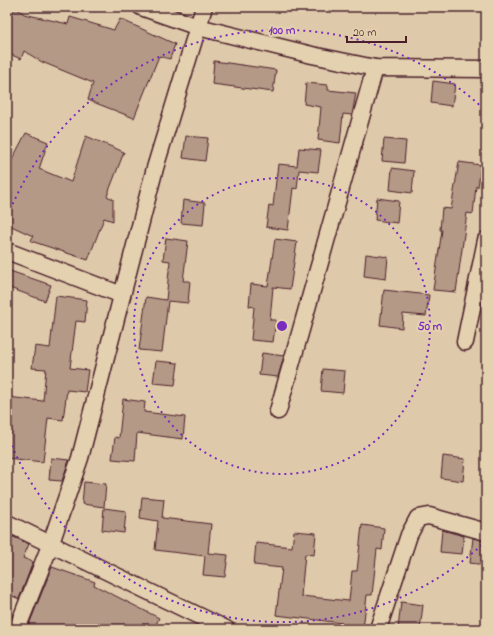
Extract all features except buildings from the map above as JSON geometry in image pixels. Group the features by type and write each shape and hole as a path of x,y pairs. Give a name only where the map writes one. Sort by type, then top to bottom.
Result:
{"street":[{"path":"141,7 198,27 312,55 375,68 486,69"},
{"path":"17,629 51,543 80,458 155,168 204,7"},
{"path":"278,411 375,68"},
{"path":"465,342 486,240"},
{"path":"7,251 122,295"},
{"path":"378,629 409,534 418,518 429,516 486,532"},
{"path":"7,523 226,629"}]}
